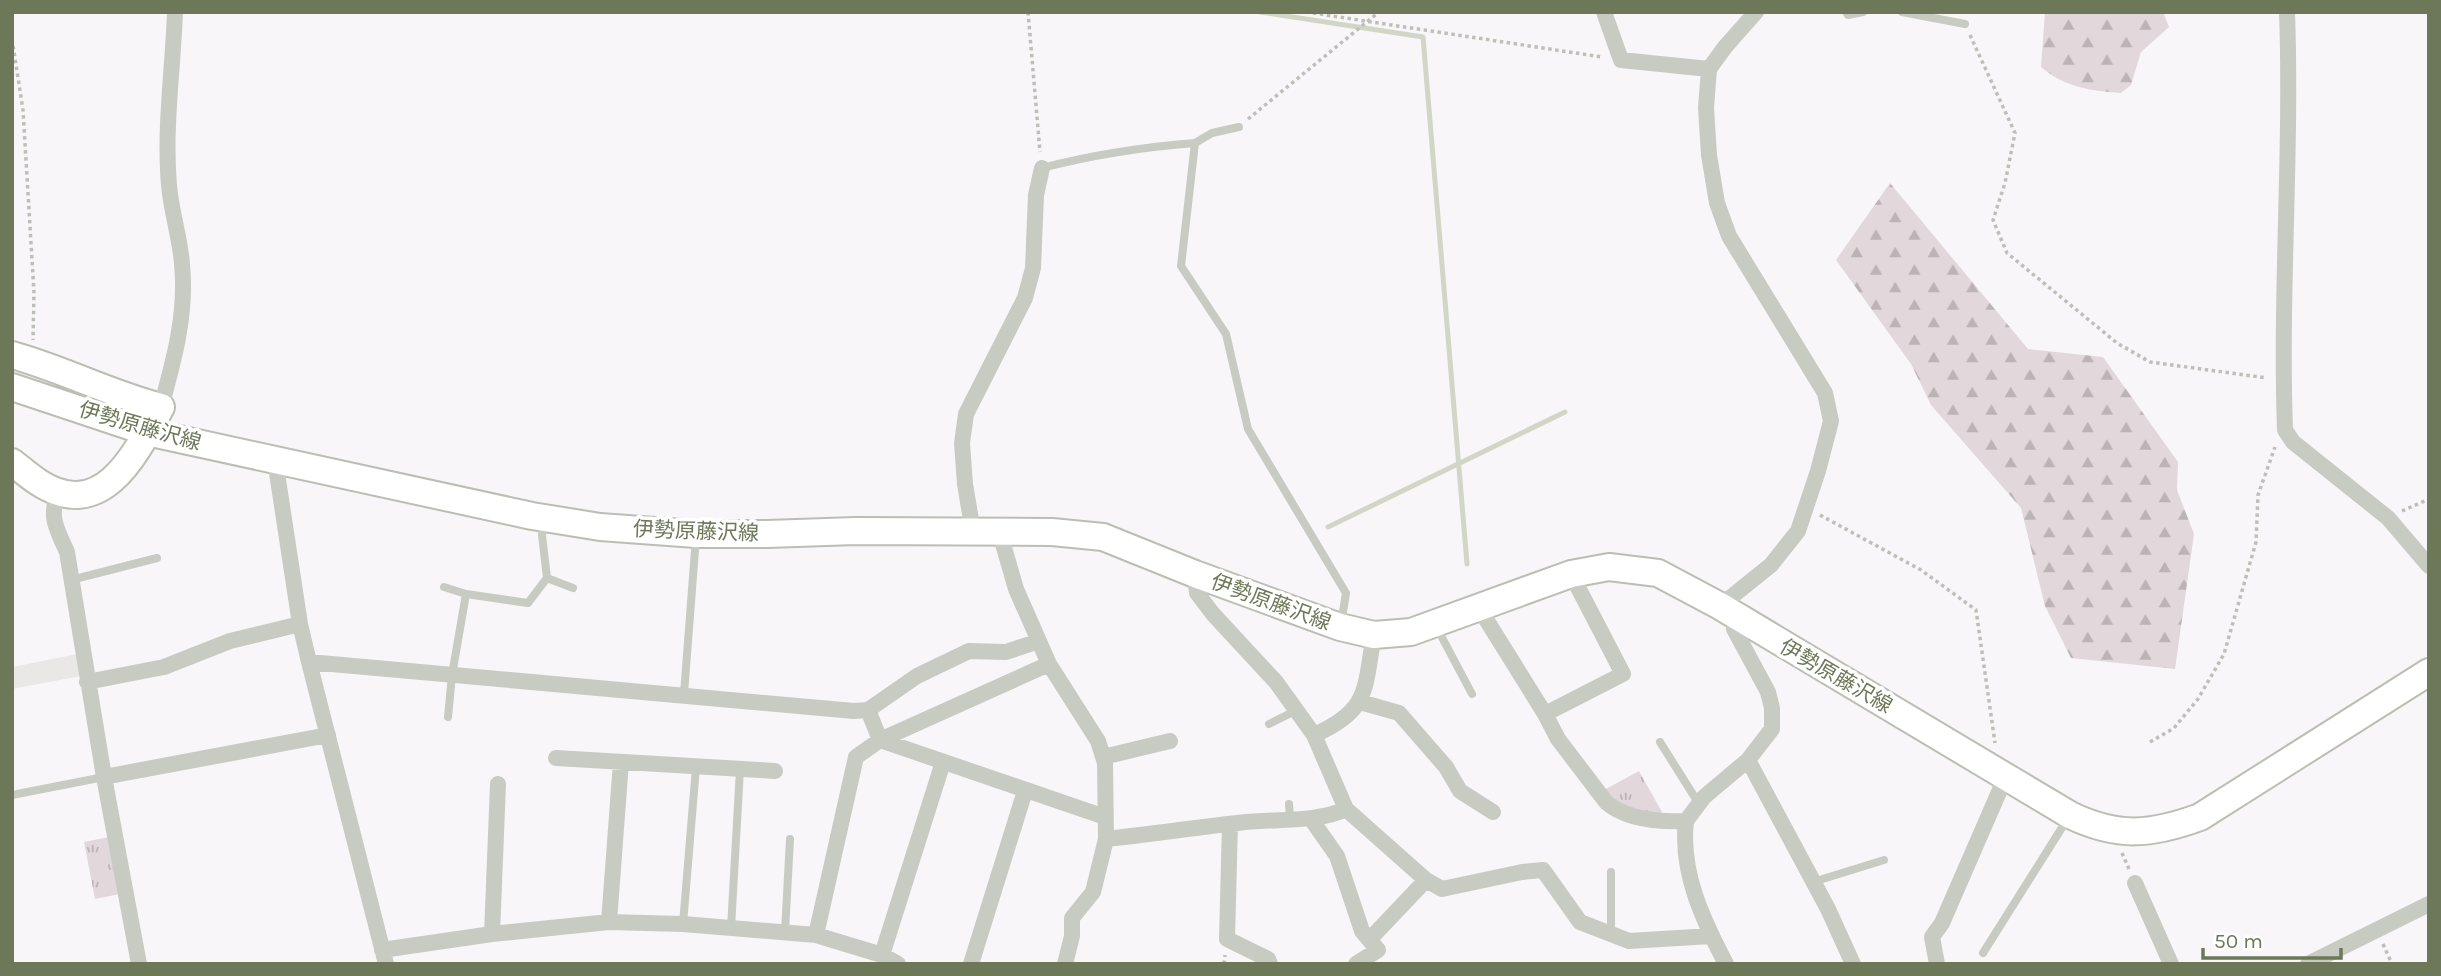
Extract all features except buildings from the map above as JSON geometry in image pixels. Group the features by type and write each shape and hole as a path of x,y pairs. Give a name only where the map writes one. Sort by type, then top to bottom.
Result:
{"main road":[{"path":"12,462 39,483 58,492 81,495 103,488 126,466 161,407 100,388 23,358"},
{"name":"伊勢原藤沢線","path":"12,387 147,432 544,518 600,527 696,534 856,531 1052,532 1103,537 1340,627 1374,635 1410,632 1570,574 1609,567 1658,573 2070,815 2090,825 2112,831 2148,832 2174,827 2200,817 2429,672"}],"street":[{"path":"161,407 183,313 182,264 169,186 168,138 175,12"},
{"path":"1604,12 1621,60 1709,69"},
{"path":"1726,964 1711,936 1691,885 1684,840 1686,821 1704,797 1748,761 1772,729 1772,708 1768,692 1734,629 1728,612 1798,531 1818,471 1830,421 1825,393 1729,236 1717,204 1709,155 1706,108 1709,69 1756,12"},
{"path":"2287,12 2290,85 2283,380 2285,430 2293,442 2388,518 2429,566"},
{"path":"973,532 962,443 966,414 1024,298 1033,268 1036,195 1042,168"},
{"path":"275,460 300,624 384,957 492,934 609,922 683,924 817,935 881,955 898,964"},
{"path":"58,492 51,511 67,552 87,682 139,964"},
{"path":"1003,532 1003,544 1016,589 1049,664 1098,741 1105,763 1106,839 1093,892 1072,918 1072,936 1065,964"},
{"path":"1195,574 1198,593 1213,614 1276,682 1314,735 1346,809 1426,880 1442,889 1543,870 1580,922 1629,941 1711,936"},
{"path":"1545,714 1622,674 1570,574"},
{"path":"1479,608 1558,739 1606,802 1616,811 1662,822 1686,821"},
{"path":"87,682 164,667 230,641 300,624"},
{"path":"1314,735 1336,726 1352,713 1360,702 1374,635"},
{"path":"309,662 853,711 869,710 917,676 969,651 1006,652 1039,641"},
{"path":"817,935 856,757 880,740 1049,664"},
{"path":"1360,702 1399,713 1446,767 1460,791 1488,809 1492,790"},
{"path":"869,710 880,740"},
{"path":"104,777 328,735"},
{"path":"880,740 1105,817"},
{"path":"1103,757 1170,741"},
{"path":"556,758 775,771"},
{"path":"1748,761 1828,909 1853,964"},
{"path":"609,922 621,762"},
{"path":"881,955 943,762"},
{"path":"1937,964 1932,937 1942,923 2003,774"},
{"path":"492,934 503,841 498,784"},
{"path":"971,964 1025,791"},
{"path":"1311,819 1346,809"},
{"path":"1106,839 1230,824 1290,811 1311,819 1337,856 1362,931 1378,950 1356,964"},
{"path":"1230,824 1227,939 1268,959 1270,964"},
{"path":"1370,939 1426,880"},
{"path":"2136,883 2171,964"},
{"path":"2308,964 2429,904"}],"lane":[{"path":"1846,12 1848,15 1863,12"},
{"path":"1902,12 1965,24"},
{"path":"1042,168 1072,160 1195,143 1212,133 1239,127"},
{"path":"1195,143 1181,266 1226,334 1248,429 1346,593 1340,627"},
{"path":"444,587 466,594 528,603 547,578 542,535 544,518"},
{"path":"684,694 696,534"},
{"path":"71,580 157,558"},
{"path":"547,578 573,587"},
{"path":"448,717 452,675 466,594"},
{"path":"1434,624 1472,694"},
{"path":"1269,724 1297,710"},
{"path":"1660,742 1699,805"},
{"path":"683,924 696,767"},
{"path":"731,928 740,769"},
{"path":"12,795 104,777"},
{"path":"1983,953 2070,815"},
{"path":"785,932 790,839"},
{"path":"1812,882 1884,860"},
{"path":"1611,873 1611,934"}],"path":[{"path":"1028,12 1042,168"},
{"path":"1306,12 1621,60"},
{"path":"1239,127 1380,12"},
{"path":"1965,24 2015,133 2005,183 1993,219 2007,253 2117,343 2150,362 2283,380"},
{"path":"12,38 23,110 34,293 23,358"},
{"path":"2150,742 2174,728 2198,699 2224,654 2256,542 2258,495 2278,438 2285,430"},
{"path":"2388,518 2429,499"},
{"path":"1806,506 1859,538 1922,570 1976,610 2003,774"},
{"path":"2112,831 2136,883"}],"shaded area":[{"path":"77,654 81,676 12,689 12,667"}],"green space":[{"path":"2045,12 2163,12 2169,27 2141,52 2131,85 2121,93 2099,91 2078,87 2041,67"},
{"path":"1890,183 2028,349 2103,357 2178,462 2177,490 2194,534 2175,669 2071,658 2045,606 2021,508 1931,405 1911,364 1836,260"},
{"path":"1639,771 1662,812 1657,817 1615,808 1604,790"},
{"path":"109,837 120,894 95,899 84,842"}],"waterway":[{"path":"1260,12 1423,37 1467,564"},
{"path":"1328,527 1565,412"}]}
